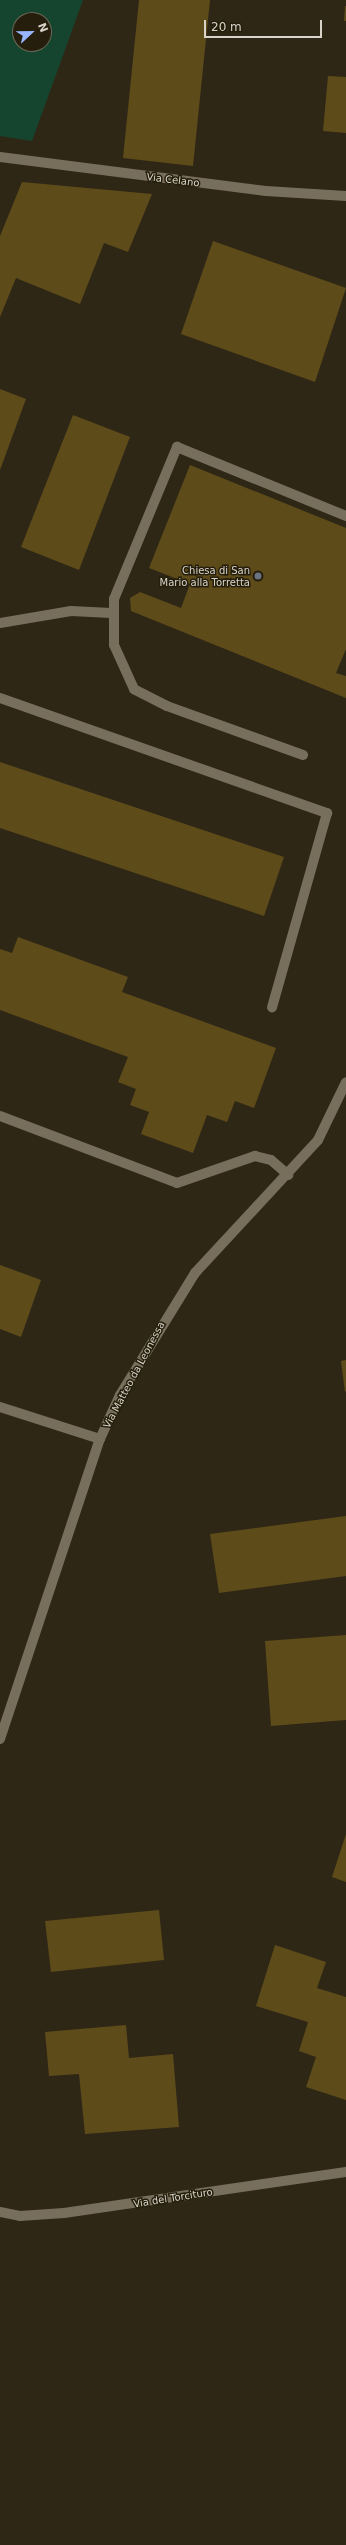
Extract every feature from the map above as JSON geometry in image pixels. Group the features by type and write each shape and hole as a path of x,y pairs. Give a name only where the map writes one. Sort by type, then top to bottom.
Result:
{"street":[{"name":"Via Celano","path":"0,157 266,191 346,196"},
{"path":"303,755 167,706 134,689 118,662 111,613 119,585 177,447 346,516"},
{"path":"0,622 71,611 111,613"},
{"path":"0,698 327,813 272,1007"},
{"name":"Via Matteo da Leonessa","path":"0,1739 100,1439 128,1382 195,1272 288,1175 328,1126 346,1082"},
{"path":"0,1116 177,1183 255,1156 271,1160 288,1175"},
{"path":"0,1407 100,1439"},
{"name":"Via del Torcituro","path":"0,2212 20,2216 64,2214 346,2172"}],"green space":[{"path":"0,0 83,0 32,141 0,136"}],"building":[{"path":"139,0 210,0 193,166 123,158"},
{"path":"345,6 346,21 344,21"},
{"path":"328,76 346,77 346,133 323,131"},
{"path":"22,182 152,194 128,252 104,243 80,304 16,278 0,317 0,236"},
{"path":"213,241 346,288 315,382 181,334"},
{"path":"0,389 26,399 0,470"},
{"path":"73,415 130,437 79,570 21,547"},
{"name":"Chiesa di San Mario alla Torretta","path":"190,465 346,528 346,649 336,673 346,676 346,698 131,611 130,598 140,592 181,608 190,584 149,568"},
{"path":"0,762 284,857 264,916 0,828"},
{"path":"18,937 128,977 122,992 276,1048 254,1108 235,1101 227,1122 207,1115 193,1153 141,1134 149,1112 130,1105 136,1089 118,1082 128,1057 0,1010 0,949 12,953"},
{"path":"0,1265 41,1280 21,1337 0,1329"},
{"path":"346,1360 346,1391 345,1392 341,1361"},
{"path":"346,1516 346,1576 219,1593 210,1534"},
{"path":"346,1635 346,1720 271,1726 265,1641"},
{"path":"346,1834 346,1882 332,1877"},
{"path":"159,1910 164,1960 51,1972 45,1921"},
{"path":"275,1945 326,1962 317,1988 346,1997 346,2100 306,2087 316,2057 299,2051 308,2022 256,2006"},
{"path":"126,2025 129,2058 173,2054 179,2127 85,2134 79,2074 49,2076 45,2032"}],"place":[{"name":"Chiesa di San Mario alla Torretta","path":"258,576"}]}
